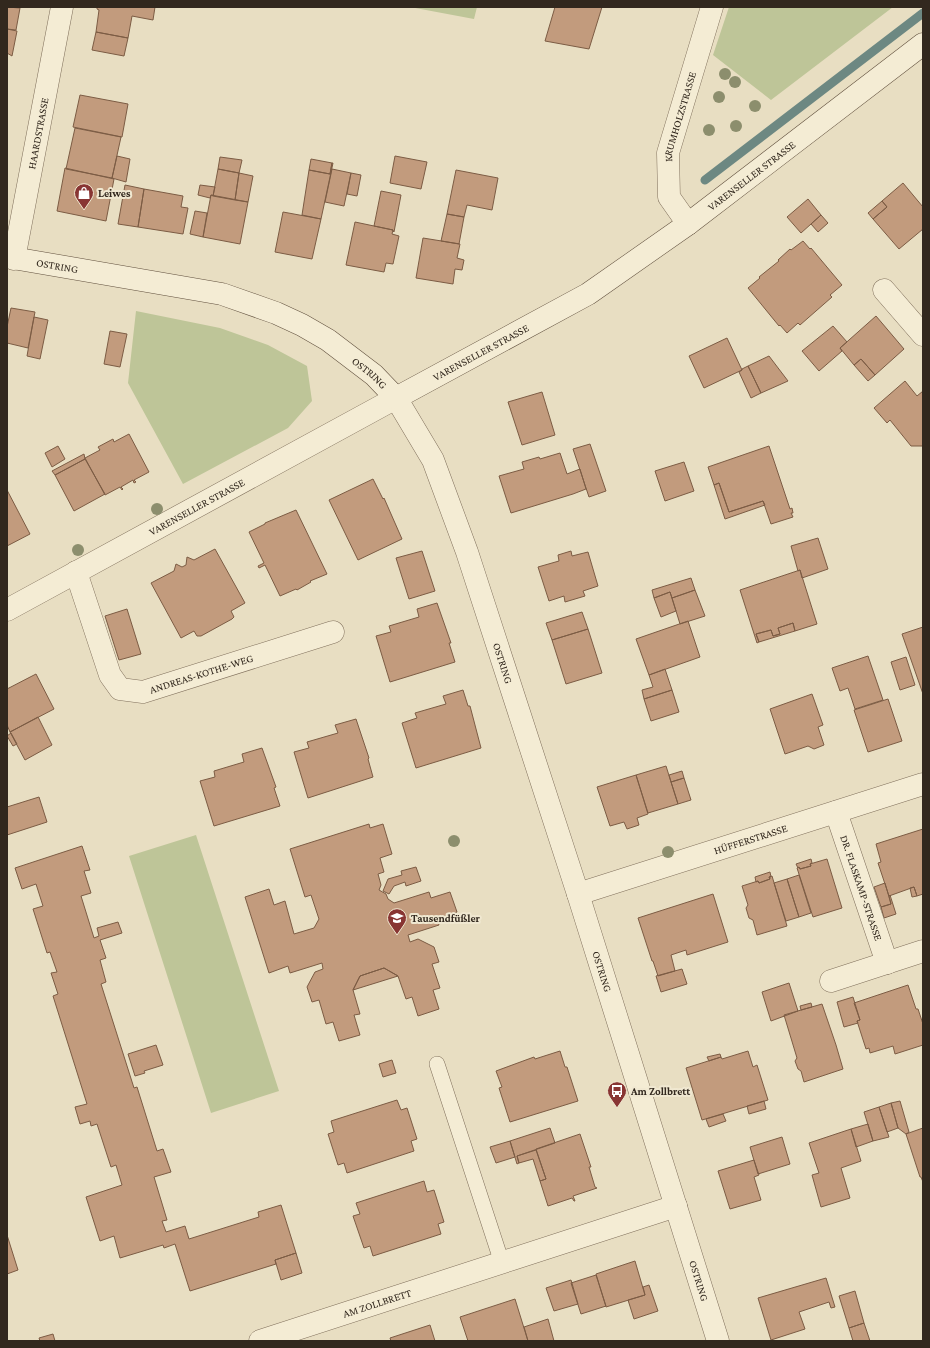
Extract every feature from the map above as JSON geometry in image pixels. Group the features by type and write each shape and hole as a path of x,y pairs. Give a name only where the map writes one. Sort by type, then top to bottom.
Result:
{"street":[{"name":"HAARDSTRASSE","path":"11,258 62,7"},
{"name":"KRUMHOLZSTRASSE","path":"688,224 669,197 668,153 712,7"},
{"name":"VARENSELLER STRASSE","path":"7,610 588,294 688,224 923,44"},
{"name":"OSTRING","path":"11,258 222,294 276,313 302,325 328,340 374,375 396,398 434,460 467,552 578,894 718,1341"},
{"path":"884,290 923,335"},
{"name":"ANDREAS-KOTHE-WEG","path":"76,572 110,675 120,689 143,692 334,632"},
{"name":"HÜFFERSTRASSE","path":"578,894 923,784"},
{"name":"DR. FLASKAMP-STRASSE","path":"836,812 887,963"},
{"path":"831,981 923,951"},
{"name":"AM ZOLLBRETT","path":"260,1341 502,1264 676,1206"}],"lane":[{"path":"437,1064 502,1264"}],"green space":[{"path":"410,7 477,7 474,19"},
{"path":"729,7 893,7 771,100 713,55"},
{"path":"136,311 220,328 268,345 307,366 312,401 288,428 183,484 128,383"},
{"path":"196,835 279,1091 211,1113 129,856"}],"building":[{"path":"7,7 20,8 16,30 7,29"},
{"path":"97,7 155,7 153,20 132,16 128,38 96,32 99,10"},
{"path":"555,7 602,7 589,49 545,41"},
{"path":"7,29 17,31 12,56 7,53"},
{"path":"96,32 128,38 124,56 92,50"},
{"path":"80,95 128,104 122,137 73,127"},
{"path":"75,128 121,137 112,178 66,169"},
{"path":"117,156 130,159 126,182 112,178"},
{"path":"395,156 427,162 421,189 390,183"},
{"path":"220,157 242,160 239,173 218,169"},
{"path":"311,159 332,163 330,174 309,170"},
{"path":"333,163 321,219 302,215 309,170 330,174"},
{"path":"65,168 114,179 106,221 57,211"},
{"path":"218,169 239,173 235,200 213,196"},
{"path":"332,169 351,173 344,206 325,202"},
{"path":"456,170 498,178 492,210 467,205 464,217 447,214"},
{"path":"239,173 253,176 248,202 235,200"},
{"path":"351,173 361,175 357,196 347,194"},
{"path":"903,183 923,207 923,229 899,249 873,219 887,207 882,201"},
{"path":"125,185 144,189 138,227 118,224"},
{"path":"200,185 215,187 213,196 211,195 210,198 198,195"},
{"path":"144,189 183,196 181,207 188,208 183,234 138,227"},
{"path":"381,191 401,195 394,232 393,230 374,226"},
{"path":"211,195 248,202 240,244 203,237"},
{"path":"808,199 821,215 801,233 787,217"},
{"path":"882,201 887,207 873,219 868,213"},
{"path":"195,211 207,213 203,237 190,234"},
{"path":"283,212 321,219 312,259 275,252"},
{"path":"447,214 464,217 459,244 441,241"},
{"path":"821,215 828,223 818,232 811,224"},
{"path":"355,222 393,230 392,234 399,236 393,264 386,263 384,272 346,265"},
{"path":"423,238 460,244 457,258 464,260 462,270 455,269 453,284 416,278"},
{"path":"803,241 810,249 811,248 842,285 830,295 832,297 800,325 798,323 787,333 780,325 779,326 748,288 779,261 778,260 790,249 791,250"},
{"path":"11,308 35,312 28,348 7,343 7,327"},
{"path":"876,316 904,349 875,375 861,359 854,365 840,348"},
{"path":"34,317 48,320 40,359 27,356"},
{"path":"833,326 847,342 840,348 842,351 819,371 802,351"},
{"path":"110,331 127,334 120,367 104,364"},
{"path":"727,338 742,370 704,388 689,356"},
{"path":"769,356 788,381 761,393 748,366"},
{"path":"861,359 875,375 868,381 854,365"},
{"path":"748,366 761,393 751,398 739,372"},
{"path":"905,381 917,396 923,391 923,446 911,446 890,420 887,423 874,408"},
{"path":"542,392 555,435 522,445 508,402"},
{"path":"129,434 149,472 134,480 136,482 134,483 133,480 121,487 123,489 122,490 120,487 105,495 85,458 100,450 98,447 113,439 114,442"},
{"path":"590,444 606,491 589,497 573,449"},
{"path":"58,446 65,459 52,467 45,453"},
{"path":"769,446 790,509 792,508 793,513 791,513 793,517 771,524 763,501 729,512 719,483 714,485 708,467"},
{"path":"560,453 567,474 580,469 586,489 511,513 499,476 524,469 522,462 539,457 540,459"},
{"path":"84,454 85,459 55,475 52,471"},
{"path":"85,459 105,494 74,511 55,475"},
{"path":"684,462 694,491 665,501 655,471"},
{"path":"373,479 383,499 384,498 402,539 358,560 329,500"},
{"path":"719,483 729,512 763,501 765,505 725,519 714,485"},
{"path":"7,490 30,534 7,546"},
{"path":"296,510 327,574 310,581 311,582 297,590 296,589 280,596 265,565 259,568 258,566 264,563 249,532 265,523"},
{"path":"818,538 828,569 802,578 800,570 798,571 791,546"},
{"path":"215,549 245,603 231,611 234,617 232,619 201,636 197,636 194,631 181,638 151,583 174,571 176,564 182,567 186,565 187,557 194,560"},
{"path":"422,551 435,591 409,599 396,558"},
{"path":"571,551 572,556 588,552 598,586 583,591 585,596 565,602 564,596 549,601 538,567 559,561 558,555"},
{"path":"800,570 817,624 795,631 793,623 778,628 780,634 773,636 771,630 756,634 759,642 757,643 740,590"},
{"path":"691,578 695,590 672,598 670,592 654,598 652,590"},
{"path":"695,590 705,616 680,624 672,598"},
{"path":"670,592 676,611 661,617 654,598"},
{"path":"437,603 451,643 449,643 455,662 390,682 376,636 391,632 389,626 419,617 417,609"},
{"path":"127,609 141,654 119,660 105,616"},
{"path":"582,612 588,629 552,640 546,623"},
{"path":"688,621 700,657 649,675 636,639"},
{"path":"793,623 795,631 759,642 756,634 771,630 773,636 780,634 778,628"},
{"path":"923,627 923,694 902,634"},
{"path":"588,629 602,673 566,684 552,640"},
{"path":"868,656 883,700 855,709 848,688 840,691 832,668"},
{"path":"906,657 915,685 900,690 891,662"},
{"path":"665,669 672,690 644,699 642,690 653,687 649,675"},
{"path":"36,674 54,709 10,732 7,725 7,689"},
{"path":"463,690 468,706 470,706 481,748 416,768 402,723 417,718 415,713 446,704 443,696"},
{"path":"672,690 679,712 651,721 644,699"},
{"path":"812,694 823,725 818,727 824,745 814,749 808,746 785,754 770,709"},
{"path":"888,699 902,741 868,752 854,710"},
{"path":"38,717 52,745 25,760 10,732"},
{"path":"356,719 369,758 373,777 308,798 294,752 309,748 307,742 338,733 335,725"},
{"path":"11,733 17,744 13,746 7,736"},
{"path":"262,748 276,787 274,788 280,806 214,826 200,781 215,777 214,771 244,762 242,754"},
{"path":"666,766 678,804 648,813 636,775"},
{"path":"682,771 684,778 671,782 669,775"},
{"path":"636,775 648,814 637,818 639,825 627,829 624,822 610,826 597,787"},
{"path":"684,778 691,800 678,804 671,782"},
{"path":"39,797 47,822 7,835 7,807"},
{"path":"369,824 370,828 383,824 392,854 380,858 384,872 378,874 381,885 379,890 386,894 388,899 394,903 429,892 431,898 450,892 457,912 437,919 439,925 408,935 410,942 418,939 434,947 439,962 432,964 440,988 433,990 439,1009 418,1016 412,997 406,999 398,976 384,968 360,976 353,990 360,1014 354,1015 360,1035 339,1041 333,1022 326,1024 319,1000 312,1002 307,987 315,972 323,969 322,963 290,973 288,966 269,973 245,897 269,889 274,905 285,901 294,934 314,928 319,919 311,895 305,897 290,849"},
{"path":"923,829 923,894 917,896 914,887 889,896 878,863 881,862 876,844"},
{"path":"82,846 90,870 84,871 91,893 81,896 94,938 99,936 97,928 118,922 122,933 100,940 106,958 100,960 106,982 101,984 134,1088 137,1087 157,1151 163,1149 171,1172 154,1177 167,1220 162,1221 166,1232 185,1226 189,1239 259,1217 258,1212 281,1205 296,1253 275,1260 276,1264 190,1291 175,1244 164,1248 163,1245 120,1258 114,1236 100,1241 86,1197 122,1185 116,1165 111,1167 97,1124 91,1126 90,1121 80,1124 75,1107 87,1104 53,996 58,994 51,973 57,972 50,952 47,953 33,909 43,906 36,884 22,889 15,868"},
{"path":"811,859 811,866 800,869 796,864"},
{"path":"827,859 842,908 813,917 797,868 799,867 800,869 811,866 810,864"},
{"path":"416,867 421,881 406,886 405,882 394,886 389,894 383,891 388,879 402,875 401,871"},
{"path":"770,872 770,879 759,883 758,881 756,882 755,877"},
{"path":"799,875 811,913 799,917 787,879"},
{"path":"772,876 787,926 757,935 753,920 749,918 746,908 748,905 742,886 758,881 759,883 770,879 769,877"},
{"path":"787,879 799,917 786,921 774,883"},
{"path":"885,883 891,904 881,907 874,887"},
{"path":"914,887 917,896 912,897 910,888"},
{"path":"713,894 728,942 687,955 686,950 671,955 675,971 658,976 638,918"},
{"path":"890,895 896,914 884,918 881,907 891,904"},
{"path":"384,968 398,976 353,990 360,976"},
{"path":"682,969 687,984 661,992 656,976"},
{"path":"789,983 798,1011 771,1021 762,992"},
{"path":"908,985 923,1024 923,1045 895,1054 893,1046 870,1053 869,1048 866,1049 857,1021 860,1020 854,1003"},
{"path":"853,997 860,1020 857,1021 858,1023 844,1027 837,1002"},
{"path":"811,1003 812,1007 801,1010 800,1006"},
{"path":"822,1004 843,1069 804,1082 801,1071 798,1069 795,1061 797,1058 784,1015"},
{"path":"156,1045 163,1065 144,1071 145,1073 135,1076 128,1054"},
{"path":"560,1051 578,1101 510,1122 499,1088 502,1087 496,1071 534,1057 535,1059"},
{"path":"748,1051 753,1067 757,1065 768,1100 702,1120 686,1068 721,1057 722,1059"},
{"path":"720,1054 721,1057 709,1061 707,1057"},
{"path":"392,1060 396,1073 383,1077 379,1064"},
{"path":"397,1100 401,1110 407,1108 417,1139 411,1141 414,1151 347,1173 344,1163 338,1165 328,1134 334,1132 331,1121"},
{"path":"764,1101 766,1109 749,1114 747,1106"},
{"path":"900,1101 909,1132 906,1134 898,1128 891,1103"},
{"path":"891,1103 898,1128 887,1132 879,1107"},
{"path":"879,1107 889,1137 873,1141 864,1112"},
{"path":"723,1114 726,1121 709,1127 706,1119"},
{"path":"868,1124 873,1141 856,1147 851,1129"},
{"path":"550,1128 555,1143 517,1156 519,1163 517,1164 510,1141"},
{"path":"923,1128 923,1182 906,1134"},
{"path":"851,1129 861,1161 841,1168 850,1198 821,1207 812,1175 819,1173 809,1143"},
{"path":"580,1134 591,1167 589,1167 595,1187 597,1188 573,1196 575,1201 572,1198 548,1206 540,1181 546,1179 536,1149"},
{"path":"782,1137 790,1164 758,1174 750,1147"},
{"path":"510,1141 515,1157 496,1163 490,1147"},
{"path":"536,1150 546,1179 540,1181 533,1159 519,1163 517,1156"},
{"path":"754,1160 759,1175 754,1177 761,1200 730,1209 718,1171"},
{"path":"424,1181 427,1192 434,1190 444,1222 438,1224 441,1234 373,1256 370,1246 364,1248 353,1216 360,1214 356,1203"},
{"path":"7,1235 18,1270 7,1274"},
{"path":"296,1253 302,1273 281,1280 275,1260"},
{"path":"635,1261 645,1295 606,1307 596,1274"},
{"path":"596,1275 606,1306 581,1314 571,1283"},
{"path":"826,1278 835,1307 831,1308 829,1302 799,1312 805,1329 771,1340 758,1298"},
{"path":"571,1280 578,1304 554,1311 546,1288"},
{"path":"649,1285 658,1311 634,1319 628,1300 645,1295 643,1287"},
{"path":"855,1291 864,1323 849,1328 839,1296"},
{"path":"515,1299 528,1341 468,1341 460,1317"},
{"path":"548,1319 554,1341 528,1341 524,1327"},
{"path":"864,1323 870,1341 853,1341 849,1328"},
{"path":"430,1325 435,1341 391,1341 390,1338"},
{"path":"53,1334 55,1341 40,1341 39,1338"}],"waterway":[{"path":"705,180 923,13"}],"place":[{"name":"Leiwes","path":"84,210"},
{"name":"Tausendfüßler","path":"397,935"},
{"name":"Am Zollbrett","path":"617,1108"}]}
